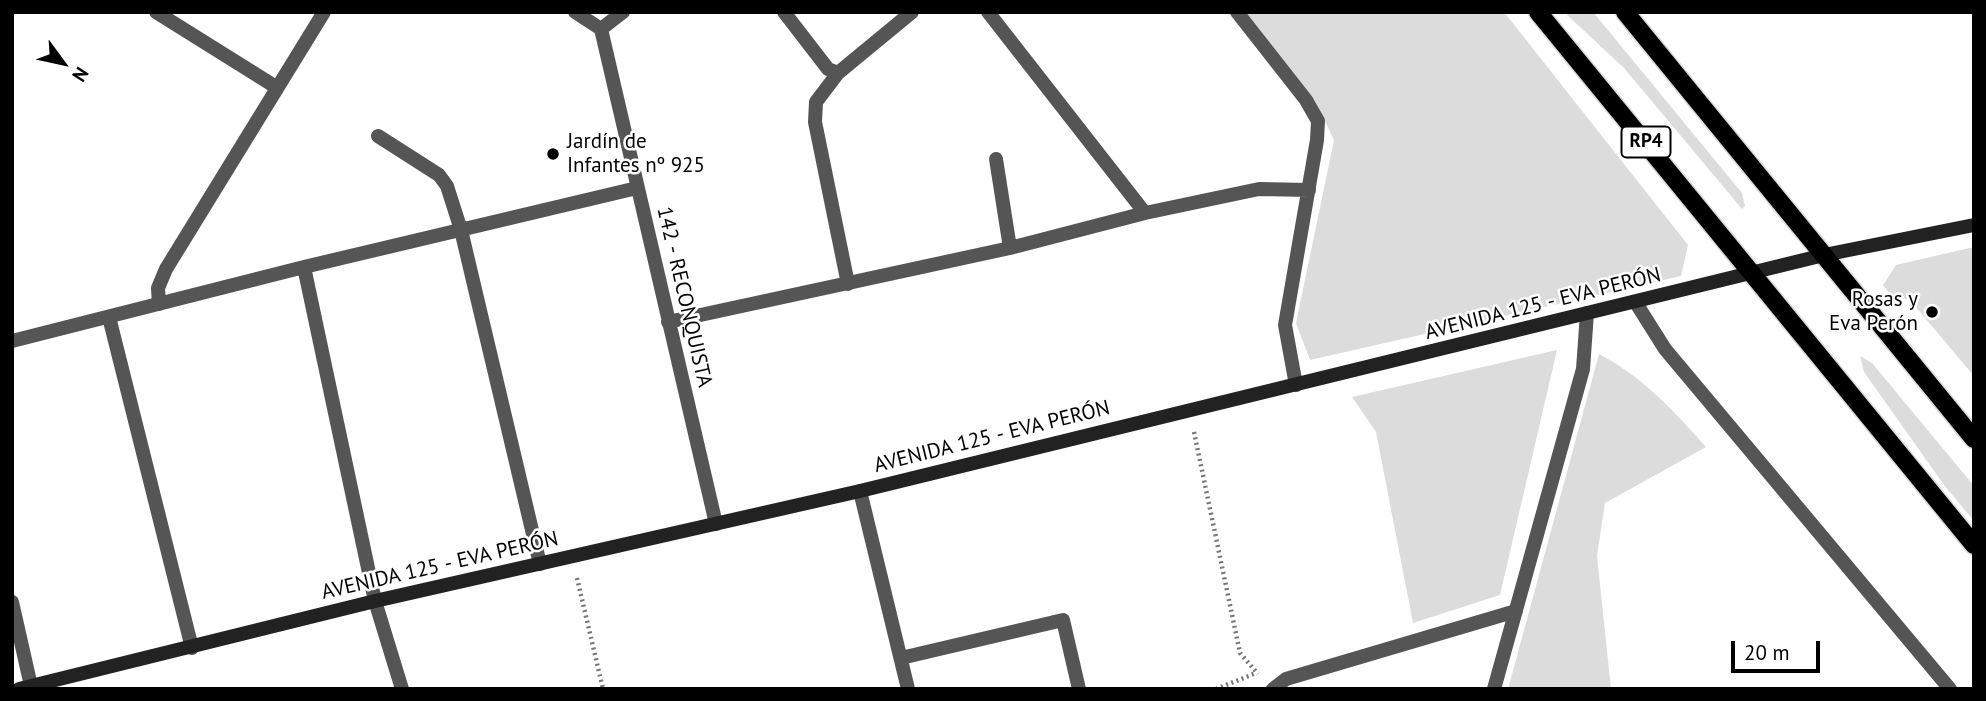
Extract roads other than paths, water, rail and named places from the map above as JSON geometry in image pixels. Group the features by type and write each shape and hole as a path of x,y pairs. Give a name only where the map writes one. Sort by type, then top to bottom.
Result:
{"main road":[{"name":"RP4","path":"1538,12 1974,545"},
{"path":"1625,12 1974,439"}],"street":[{"path":"156,12 276,87"},
{"path":"159,304 158,288 166,269 324,12"},
{"path":"575,12 601,29 623,12"},
{"path":"784,12 828,69 838,73"},
{"path":"848,284 815,122 816,102 838,73 912,12"},
{"path":"988,12 1145,213"},
{"path":"1237,12 1306,100 1318,121 1309,190 1285,325 1296,386"},
{"name":"142 - RECONQUISTA","path":"601,29 716,524"},
{"path":"378,136 439,175 447,186 461,230 540,564"},
{"path":"996,159 1010,248"},
{"path":"12,341 304,267 637,188"},
{"path":"668,322 1010,248 1145,213 1259,188 1309,190"},
{"name":"AVENIDA 125 - EVA PERÓN","path":"25,687 375,601 860,491 1636,303 1752,272 1974,225"},
{"path":"304,267 375,601 402,689"},
{"path":"1636,303 1665,349 1950,689"},
{"path":"1494,689 1583,369 1587,313"},
{"path":"109,317 192,648"},
{"path":"860,491 908,689"},
{"path":"12,602 25,687"},
{"path":"1269,685 1516,611"},
{"path":"901,658 1063,620 1079,689"}],"place":[{"name":"Jardín de Infantes nº 925","path":"553,154"},
{"name":"Rosas y Eva Perón","path":"1932,312"}]}
